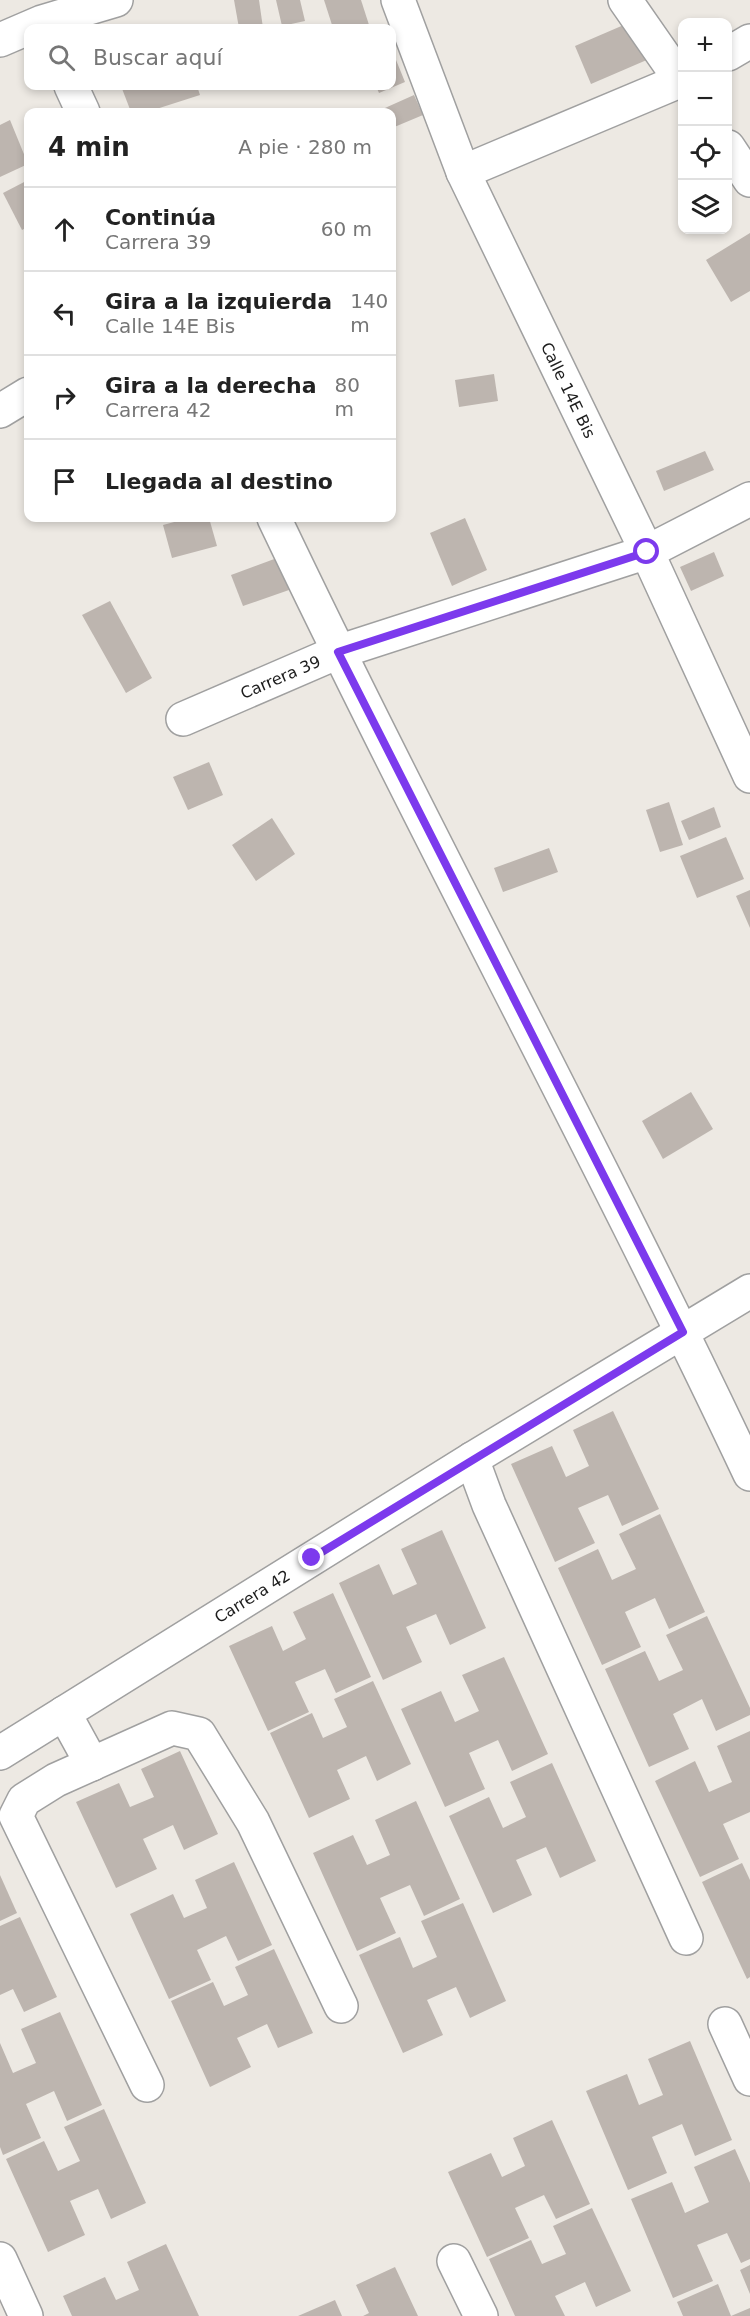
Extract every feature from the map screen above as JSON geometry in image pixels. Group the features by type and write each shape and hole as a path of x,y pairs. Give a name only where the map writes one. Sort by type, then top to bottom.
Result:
{"street":[{"path":"39,17 116,0"},
{"name":"Calle 14E Bis","path":"398,0 463,172 647,552 750,776"},
{"path":"625,0 678,75"},
{"path":"0,40 24,26"},
{"path":"732,52 750,41"},
{"path":"463,172 678,83"},
{"path":"73,90 81,108"},
{"path":"732,153 750,180"},
{"path":"0,411 24,396"},
{"name":"Carrera 39","path":"183,719 338,652 647,552 750,499"},
{"path":"276,522 338,652 683,1332 750,1474"},
{"name":"Carrera 42","path":"0,1753 472,1459 750,1291"},
{"path":"472,1459 489,1505 686,1938"},
{"path":"64,1713 92,1764"},
{"path":"147,2085 16,1816 24,1800 56,1780 172,1728 199,1734 253,1822 341,2006"},
{"path":"725,2024 750,2079"},
{"path":"0,2259 26,2316"},
{"path":"454,2261 481,2316"}],"building":[{"path":"234,0 259,0 262,24 238,24"},
{"path":"276,0 300,0 305,21 282,24"},
{"path":"324,0 361,0 369,24 332,24"},
{"path":"633,21 649,59 591,84 575,46"},
{"path":"396,60 405,82 396,86"},
{"path":"123,90 198,90 200,95 159,108 129,108"},
{"path":"414,95 423,115 396,126 396,108 385,108"},
{"path":"10,120 24,154 24,166 0,177 0,125"},
{"path":"24,182 24,229 22,230 3,193"},
{"path":"750,233 750,291 731,302 706,260"},
{"path":"494,374 498,401 459,407 455,380"},
{"path":"705,451 714,470 664,491 656,471"},
{"path":"465,518 487,570 452,586 430,533"},
{"path":"174,522 210,522 217,546 172,558 163,525"},
{"path":"714,552 724,576 691,591 680,567"},
{"path":"277,558 289,590 243,606 231,575"},
{"path":"110,601 152,678 126,693 82,615"},
{"path":"209,762 223,795 188,810 173,777"},
{"path":"669,802 683,845 660,852 646,810"},
{"path":"714,807 721,827 689,840 681,821"},
{"path":"272,818 295,854 256,881 232,845"},
{"path":"726,837 744,879 697,898 680,856"},
{"path":"549,848 558,872 503,892 494,868"},
{"path":"750,890 750,928 736,896"},
{"path":"691,1092 713,1129 663,1159 642,1121"},
{"path":"613,1411 659,1509 622,1526 608,1495 578,1508 595,1543 555,1562 511,1464 552,1446 566,1477 589,1466 573,1430"},
{"path":"660,1514 705,1612 669,1629 655,1598 625,1612 641,1647 602,1665 558,1568 598,1549 612,1580 636,1569 619,1534"},
{"path":"442,1530 486,1628 450,1645 436,1614 406,1627 422,1662 383,1680 339,1583 379,1564 393,1595 417,1584 401,1549"},
{"path":"333,1593 371,1677 336,1693 325,1669 295,1682 309,1712 268,1731 229,1646 272,1626 283,1651 306,1639 293,1612"},
{"path":"707,1616 750,1708 750,1715 716,1731 702,1699 673,1714 689,1749 649,1767 605,1669 645,1651 659,1681 683,1670 666,1635"},
{"path":"504,1657 548,1754 512,1771 498,1740 469,1753 485,1789 445,1807 401,1709 441,1691 455,1722 479,1711 462,1675"},
{"path":"373,1681 411,1764 377,1781 366,1756 337,1770 350,1799 309,1818 270,1733 312,1713 323,1738 347,1727 334,1699"},
{"path":"750,1731 750,1812 723,1824 739,1859 700,1877 655,1781 695,1761 709,1792 732,1782 717,1746"},
{"path":"180,1751 218,1834 184,1850 173,1825 143,1839 157,1869 116,1888 76,1802 119,1783 130,1807 154,1797 141,1769"},
{"path":"552,1763 596,1861 560,1878 546,1847 516,1860 532,1895 493,1913 449,1816 489,1797 503,1828 526,1817 510,1782"},
{"path":"416,1801 460,1899 424,1916 410,1885 380,1898 396,1933 357,1951 313,1853 353,1835 367,1865 390,1855 375,1820"},
{"path":"234,1862 272,1945 238,1961 226,1936 197,1950 211,1980 169,1999 130,1914 173,1894 184,1918 207,1908 195,1880"},
{"path":"742,1863 750,1880 750,1977 747,1979 702,1882"},
{"path":"0,1875 17,1913 0,1921"},
{"path":"463,1903 506,2001 470,2018 456,1987 427,2000 443,2035 403,2053 359,1955 400,1937 413,1968 437,1957 421,1921"},
{"path":"20,1917 57,1997 24,2012 13,1989 0,1995 0,1926"},
{"path":"274,1949 313,2033 278,2048 267,2024 237,2038 251,2067 210,2087 171,2001 213,1982 224,2006 248,1995 235,1967"},
{"path":"60,2012 102,2105 67,2121 54,2091 26,2104 41,2138 3,2155 0,2147 0,2043 13,2073 36,2063 21,2029"},
{"path":"690,2041 732,2140 695,2156 682,2124 652,2137 667,2173 628,2190 586,2091 627,2074 639,2105 663,2095 648,2059"},
{"path":"104,2109 146,2203 111,2219 98,2189 70,2201 85,2235 48,2252 6,2159 44,2141 58,2171 80,2161 64,2127"},
{"path":"552,2120 590,2204 556,2219 544,2195 515,2208 529,2238 487,2257 448,2172 491,2153 502,2177 525,2166 513,2138"},
{"path":"735,2149 750,2183 750,2259 741,2263 727,2233 697,2245 713,2281 673,2298 631,2199 672,2182 685,2213 709,2202 694,2167"},
{"path":"592,2208 631,2291 596,2307 585,2282 555,2296 565,2316 515,2316 489,2259 531,2240 542,2264 566,2254 553,2226"},
{"path":"166,2244 199,2316 72,2316 63,2296 105,2277 116,2300 139,2290 127,2262"},
{"path":"750,2265 750,2294 740,2270"},
{"path":"395,2267 418,2316 363,2316 369,2313 356,2285"},
{"path":"718,2284 731,2316 683,2316 677,2302"},
{"path":"335,2300 342,2316 298,2316"},
{"path":"750,2308 750,2316 731,2316"}],"route":[{"path":"312,1558 683,1332 338,652 647,552"}]}
